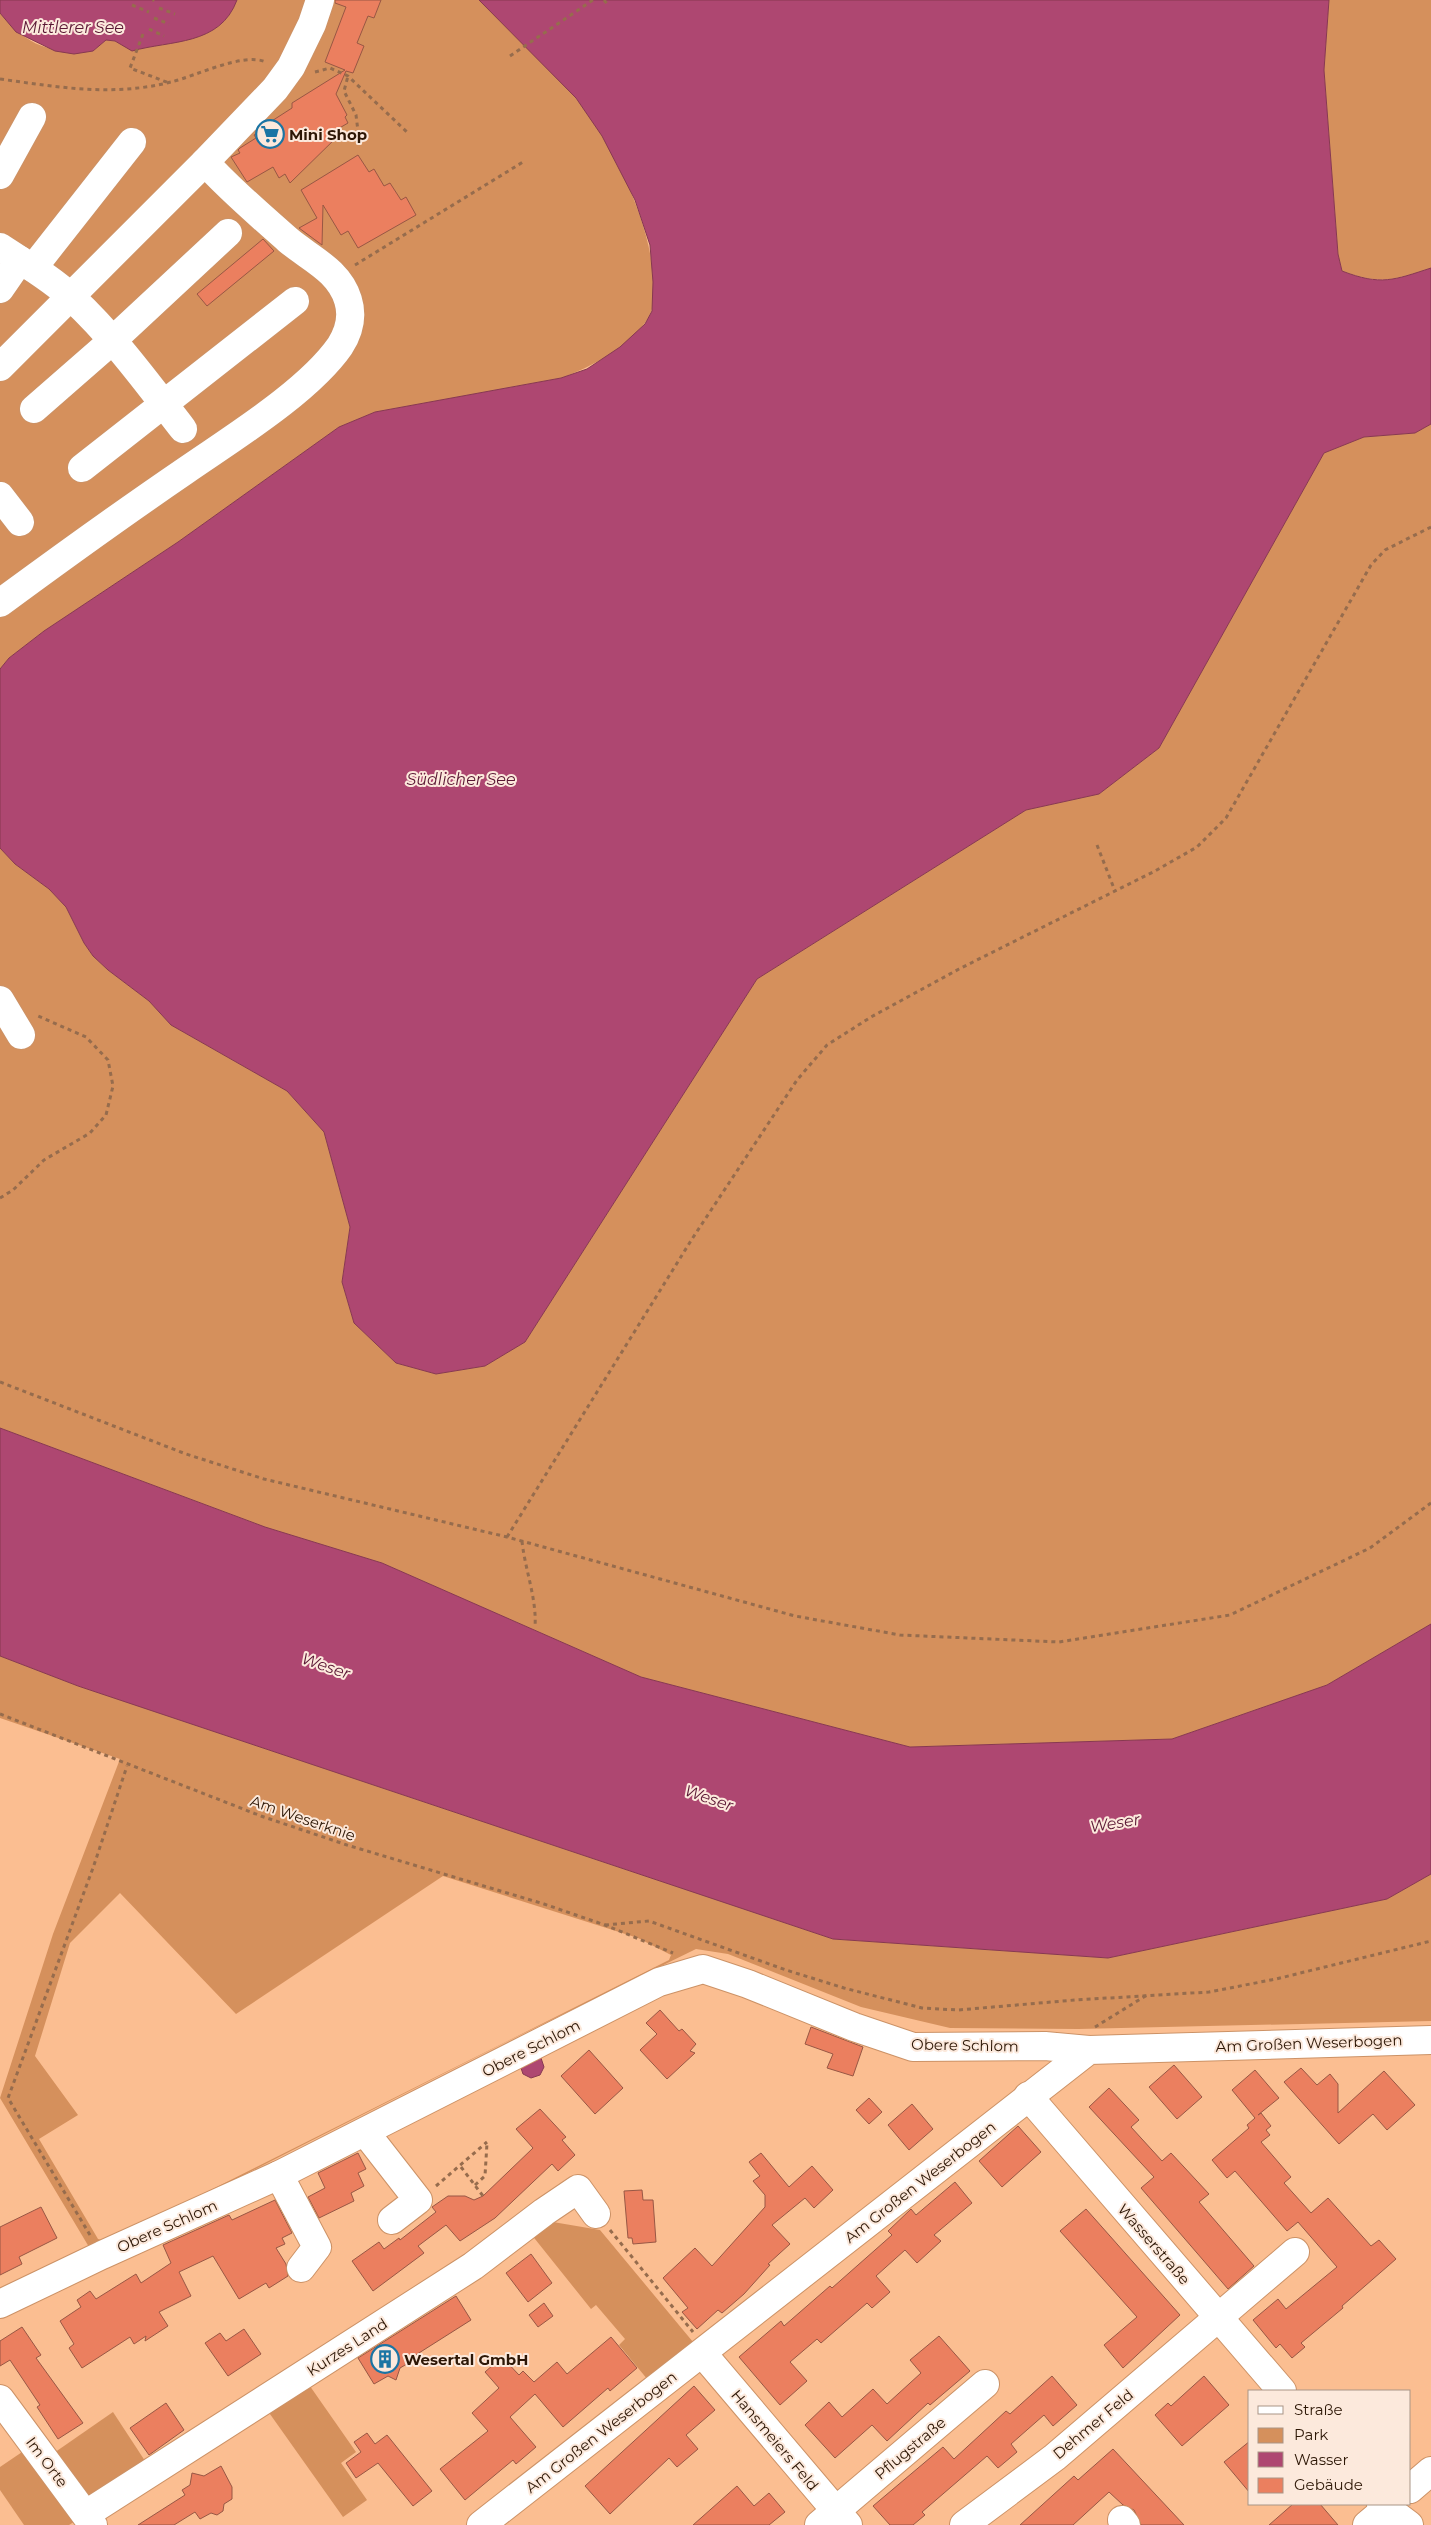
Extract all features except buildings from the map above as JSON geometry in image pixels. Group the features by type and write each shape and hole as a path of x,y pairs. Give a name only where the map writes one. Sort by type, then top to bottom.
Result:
{"street":[{"path":"0,367 205,162 275,89 291,67 312,24 320,0"},
{"path":"0,174 32,117"},
{"path":"0,289 18,259 132,142"},
{"path":"0,603 86,539 225,444 317,373 340,345 347,332 351,318 348,299 339,282 327,268 290,241 205,162"},
{"path":"34,409 113,340 228,233"},
{"path":"18,259 71,297 113,340 183,429"},
{"path":"82,468 295,301"},
{"path":"0,496 20,522"},
{"path":"0,1000 27,1024"},
{"name":"Obere Schlom","path":"0,2304 102,2255 279,2176 659,1982 703,1969 748,1984 913,2047 1045,2046 1094,2050"},
{"name":"Am Großen Weserbogen","path":"481,2525 705,2352 1028,2096 1094,2050 1431,2040"},
{"name":"Wasserstraße","path":"1028,2096 1281,2390"},
{"path":"365,2132 418,2200 392,2220"},
{"path":"279,2176 317,2247 301,2268"},
{"name":"Kurzes Land","path":"89,2520 473,2266 544,2212 578,2189 596,2214"},
{"name":"Dehmer Feld","path":"964,2525 1055,2457 1219,2319 1295,2252"},
{"name":"Hansmeiers Feld","path":"705,2352 834,2520"},
{"name":"Pflugstraße","path":"834,2520 985,2384"},
{"name":"Im Orte","path":"0,2399 89,2520"},
{"path":"1411,2488 1431,2472"},
{"path":"1381,2510 1409,2525"}],"path":[{"path":"510,56 593,0"},
{"path":"604,0 608,5"},
{"path":"132,6 149,12"},
{"path":"159,8 175,14"},
{"path":"154,18 169,24"},
{"path":"149,29 164,36"},
{"path":"143,34 130,68 170,83"},
{"path":"0,79 84,91 126,89 170,83 241,60 258,59 275,66 291,67 308,74 330,68 348,76 409,134"},
{"path":"340,134 349,136 358,131 356,115 344,91 348,76"},
{"path":"327,268 353,266 523,162"},
{"path":"507,1537 692,1239 797,1080 827,1045 959,970 1197,847 1226,818 1371,565 1385,550 1431,526"},
{"path":"1097,845 1115,891"},
{"path":"0,1198 12,1190 44,1160 90,1133 106,1115 113,1086 108,1060 86,1037 27,1024"},
{"path":"0,1382 186,1454 264,1480 507,1537 795,1616 900,1635 1059,1642 1230,1615 1370,1548 1431,1503"},
{"path":"522,1541 525,1567 536,1614 535,1627"},
{"name":"Am Weserknie","path":"0,1714 127,1766 313,1834 544,1904 605,1925 675,1954 703,1969"},
{"path":"102,2255 8,2098 93,1868 127,1766"},
{"path":"605,1925 648,1921 786,1970 922,2008 958,2010 1148,1994 1209,1992 1276,1979 1431,1941"},
{"path":"1094,2050 1092,2030 1110,2016 1148,1994"},
{"path":"418,2200 460,2167 487,2142 484,2176 475,2185"},
{"path":"460,2167 484,2196"},
{"path":"596,2214 705,2352"}],"green space":[{"path":"237,0 479,0 484,3 574,96 613,154 634,200 649,246 654,290 651,312 636,334 625,343 599,361 573,374 561,378 375,412 339,427 178,542 44,631 9,658 0,669 0,13 21,34 41,46 63,50 93,51 106,40 115,41 132,50 193,38 207,33 219,26 229,15"},
{"path":"1329,0 1431,0 1431,268 1407,276 1377,279 1342,271 1338,254 1324,70"},
{"path":"1431,424 1431,1624 1327,1685 1172,1739 910,1747 641,1677 382,1563 265,1527 0,1428 0,848 15,864 49,889 66,907 84,943 93,956 108,970 149,1001 171,1025 287,1091 324,1132 350,1227 342,1282 354,1323 396,1363 436,1374 485,1366 525,1342 757,979 1026,810 1099,794 1159,748 1324,453 1364,437 1415,433"},
{"path":"0,1656 78,1686 833,1939 1108,1958 1387,1899 1431,1874 1431,2021 1078,2029 950,2028 861,2007 728,1954 696,1949 504,2043 92,2252 0,2098 53,1934 120,1759 0,1718","holes":["443,1876 638,1938 671,1955 669,1960 107,2242 98,2239 39,2139 78,2115 35,2056 70,1943 120,1893 236,2014"]},
{"path":"547,2221 600,2230 693,2342 648,2380 619,2345 625,2339 596,2305 591,2309 531,2234"},
{"path":"305,2379 356,2452 341,2463 367,2500 343,2517 265,2407"},
{"path":"113,2412 147,2464 94,2499 80,2496 51,2455"},
{"path":"28,2448 77,2520 69,2525 24,2525 0,2490 0,2467"}],"water":[{"name":"Mittlerer See","path":"0,0 237,0 229,15 219,26 193,39 132,51 115,41 106,40 93,51 74,54 55,51 16,32 0,13"},
{"name":"Südlicher See","path":"479,0 1329,0 1324,70 1338,254 1342,271 1367,279 1387,280 1431,268 1431,424 1415,433 1364,437 1324,453 1159,748 1099,794 1026,810 757,979 525,1342 485,1366 436,1374 396,1363 354,1323 342,1282 350,1227 324,1132 287,1091 171,1025 149,1001 108,970 93,956 84,943 66,907 49,889 15,864 0,848 0,669 9,658 44,631 178,542 339,427 375,412 561,378 587,369 620,347 645,324 652,311 653,282 650,245 635,200 602,136 576,98"},
{"name":"Weser","path":"0,1428 265,1527 382,1563 641,1677 910,1747 1172,1739 1327,1685 1431,1624 1431,1874 1387,1899 1108,1958 833,1939 78,1686 0,1656"},
{"path":"533,2054 541,2058 544,2067 540,2075 531,2078 523,2074 520,2065"}],"place":[{"name":"Mini Shop","path":"270,134"},
{"name":"Wesertal GmbH","path":"385,2359"}]}
